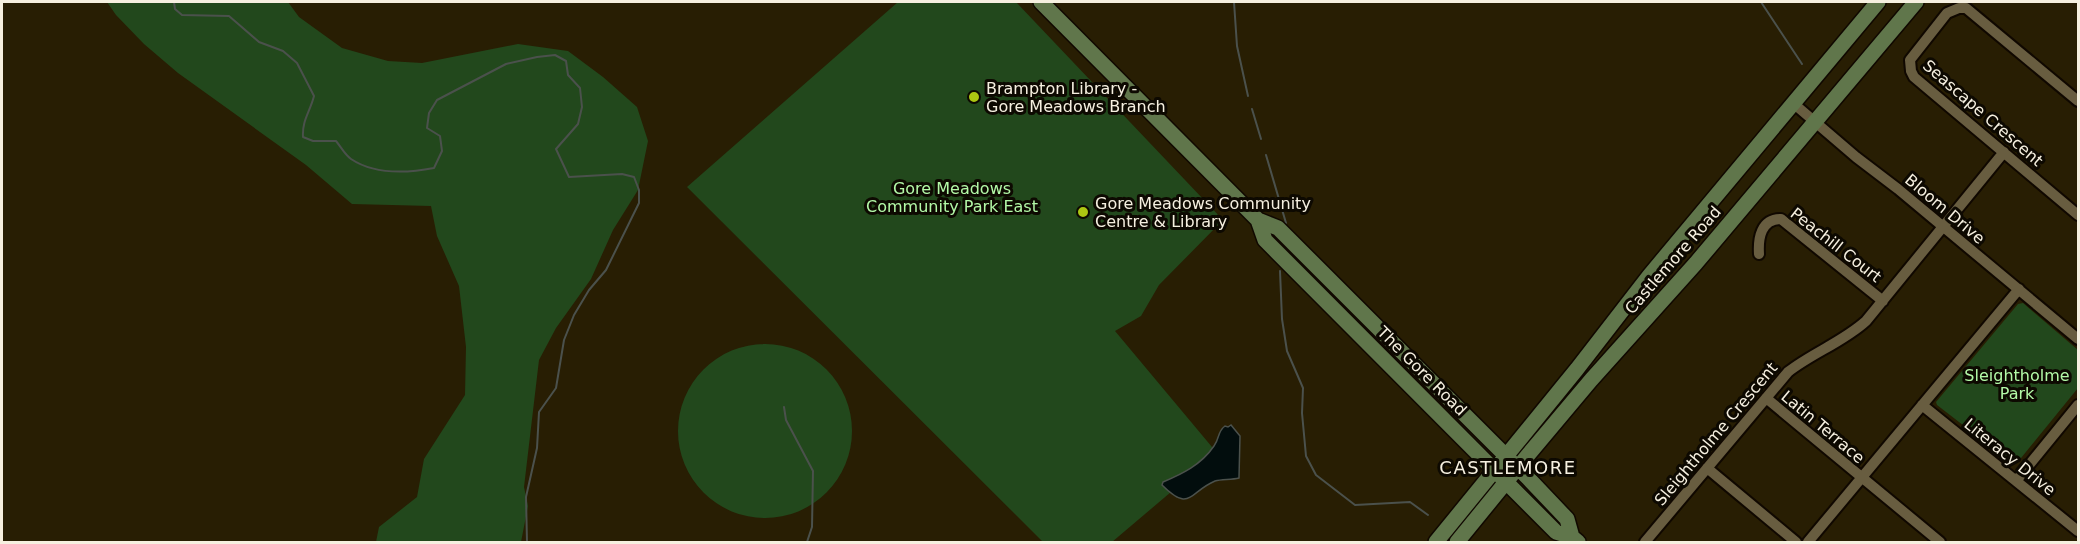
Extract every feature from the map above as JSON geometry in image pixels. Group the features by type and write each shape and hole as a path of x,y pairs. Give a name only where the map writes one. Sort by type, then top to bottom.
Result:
{"main road":[{"name":"The Gore Road","path":"1041,2 1258,220 1278,228 1518,468 1567,519 1575,540"},
{"name":"Castlemore Road","path":"1436,543 1649,276 1878,2"},
{"name":"Castlemore Road","path":"1457,543 1591,380 1696,263 1916,2"},
{"name":"The Gore Road","path":"1258,220 1265,240 1308,284 1556,532 1575,540"},
{"path":"1308,284 1321,271"}],"street":[{"name":"Seascape Crescent","path":"2079,101 1971,11 1959,8 1947,13 1912,56 1910,64 1914,77 2079,215"},
{"name":"Bloom Drive","path":"1793,103 2079,339"},
{"name":"Sleightholme Crescent","path":"1645,543 1788,372 1803,360 1860,327 2004,152"},
{"name":"Peachill Court","path":"1759,254 1758,240 1762,230 1767,223 1774,219 1781,219 1883,301"},
{"path":"1808,543 2019,289"},
{"name":"Latin Terrace","path":"1766,398 1940,543"},
{"name":"Literacy Drive","path":"1922,405 2079,531"},
{"path":"2016,481 2079,405"},
{"path":"1707,468 1796,543"}],"green space":[{"path":"107,2 288,2 299,17 342,48 388,61 422,63 518,44 568,51 603,77 637,107 648,141 638,190 613,230 591,279 556,328 539,360 524,487 528,506 521,542 376,542 379,527 417,497 424,459 465,395 466,347 459,286 437,236 431,206 352,204 306,165 178,73 144,44 116,15"},
{"name":"Gore Meadows Community Park East","path":"898,2 1016,2 1223,220 1159,285 1141,316 1115,331 1217,453 1112,542 1043,542 687,187"},
{"name":"Sleightholme Park","path":"2023,303 2078,350 2078,388 2017,463 2012,463 1936,402 2018,304"},
{"path":"765,344 782,345 798,350 814,358 827,369 838,382 846,398 851,414 851,448 846,464 838,480 827,493 814,504 798,512 782,517 765,518 748,517 732,512 716,504 703,493 692,480 684,464 679,448 678,431 679,414 684,398 692,382 703,369 716,358 732,350 748,345"}],"shaded area":[{"path":"1231,425 1240,436 1239,478 1215,481 1184,499 1178,498 1162,485 1163,482 1203,459 1216,443 1222,428"}],"waterway":[{"path":"174,2 175,9 182,15 229,16 259,42 283,51 297,63 314,96 305,121 303,137 313,141 336,141 351,159 370,168 381,170 403,172 434,168 442,151 440,136 427,128 429,113 437,100 506,64 555,55 566,61 568,75 580,88 582,107 578,124 556,149 569,177 622,174 634,177 639,190 639,203 606,270 589,290 574,315 564,340 556,388 539,412 537,448 526,497 527,542"},
{"path":"1234,2 1237,46 1248,96"},
{"path":"1761,2 1802,64"},
{"path":"1252,109 1261,139"},
{"path":"1266,155 1286,223"},
{"path":"1280,271 1282,319 1287,351 1303,388 1302,413 1306,456 1316,475 1355,505 1410,502 1428,515"},
{"path":"784,407 786,420 813,471 812,527 807,542"}],"place":[{"name":"Brampton Library - Gore Meadows Branch","path":"974,97"},
{"name":"Gore Meadows Community Centre & Library","path":"1083,212"}],"district":[{"name":"CASTLEMORE","path":"1508,467"}]}
